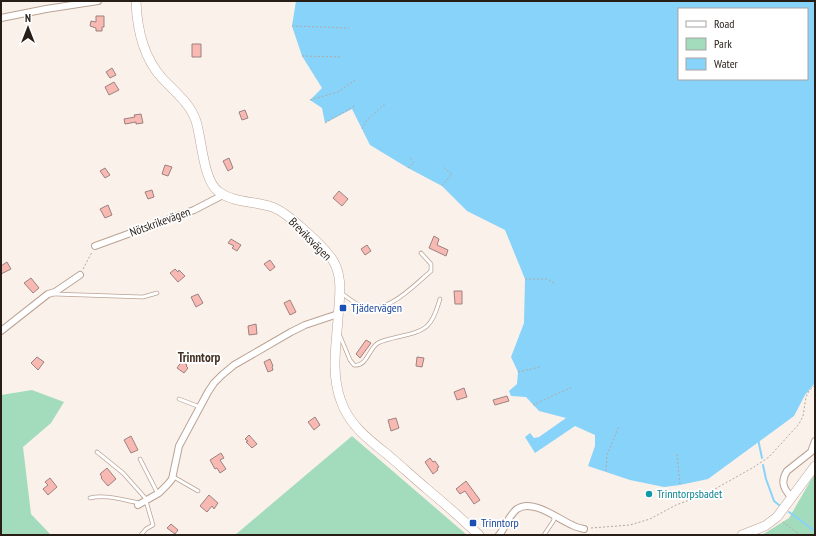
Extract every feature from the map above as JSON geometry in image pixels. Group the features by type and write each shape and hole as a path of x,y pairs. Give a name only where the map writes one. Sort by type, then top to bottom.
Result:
{"main road":[{"path":"136,1 138,27 141,40 149,60 161,76 181,97 192,113 198,131 209,179 215,189 223,195"},
{"name":"Breviksvägen","path":"223,195 274,207 284,213 331,258 336,266 340,292 335,356 336,386 346,414 362,434 438,498 479,535"},
{"path":"742,535 765,526 777,517 815,466"}],"street":[{"path":"1,18 98,1"},
{"name":"Nötskrikevägen","path":"95,246 194,210 223,195"},
{"path":"1,331 48,294 54,292 80,275"},
{"path":"143,502 158,494 168,484 172,476 179,446 214,383 234,366 291,332 305,325 338,314"},
{"path":"791,497 785,490 783,484 785,475 787,471 811,452 815,441"},
{"path":"499,535 510,517 518,508 527,506 553,513 573,526 584,529"}],"lane":[{"path":"340,292 360,306 369,308 381,307 392,302 398,299 431,272 431,264 422,253"},
{"path":"48,294 67,293 143,297 157,293"},
{"path":"337,329 350,360 354,365 359,366 377,344 425,327 433,318 440,299"},
{"path":"179,399 200,407"},
{"path":"97,452 122,473 143,502 153,524 141,535"},
{"path":"140,459 158,494"},
{"path":"172,476 198,490"},
{"path":"90,498 96,496 143,502"},
{"path":"544,535 554,520 553,513"}],"path":[{"path":"292,26 349,28"},
{"path":"302,56 342,57"},
{"path":"310,100 338,92 355,80"},
{"path":"362,129 366,121 386,103"},
{"path":"325,123 356,105"},
{"path":"408,168 414,163 410,158"},
{"path":"442,186 452,174 443,167"},
{"path":"80,275 95,246"},
{"path":"525,279 547,280 556,284"},
{"path":"518,372 540,367"},
{"path":"584,529 630,525 650,519 676,505 706,494 754,467 769,457 799,424 803,416 806,397 815,385"},
{"path":"532,405 572,387"},
{"path":"606,471 607,455 619,426"},
{"path":"677,454 680,485"},
{"path":"777,517 800,535"}],"green space":[{"path":"32,390 64,402 51,423 23,447 31,514 51,535 6,535 1,533 1,395"},
{"path":"352,436 467,535 235,535"},
{"path":"815,473 815,535 762,535 789,518"}],"water":[{"path":"296,1 815,1 815,383 805,395 794,416 708,479 680,485 664,487 630,480 588,466 595,446 595,435 575,426 535,453 525,437 530,433 534,438 539,437 566,418 539,411 526,397 511,396 509,391 517,384 518,372 511,357 524,323 525,279 505,230 467,211 442,186 370,145 352,109 325,123 322,108 310,100 322,88 302,56 292,26"}],"building":[{"path":"96,16 104,16 104,27 102,27 102,31 96,31 96,28 90,26 91,21 96,22"},
{"path":"192,44 201,44 201,57 192,57"},
{"path":"112,68 116,75 110,78 106,72"},
{"path":"114,82 119,90 109,95 105,87"},
{"path":"245,110 248,118 242,120 239,112"},
{"path":"141,114 143,123 136,124 136,122 125,124 124,119"},
{"path":"229,158 233,168 228,171 223,161"},
{"path":"165,165 172,167 168,176 162,174"},
{"path":"105,168 110,175 105,178 100,171"},
{"path":"152,190 154,197 148,199 145,192"},
{"path":"339,191 348,199 342,206 333,198"},
{"path":"108,205 112,215 105,218 100,209"},
{"path":"434,236 439,239 437,245 448,250 446,256 429,248"},
{"path":"231,239 241,245 237,251 232,248 234,246 228,243"},
{"path":"367,245 371,251 365,255 361,249"},
{"path":"270,260 275,267 270,271 264,264"},
{"path":"7,262 11,269 1,274 1,266"},
{"path":"175,269 178,272 179,270 185,276 178,282 170,273"},
{"path":"31,278 39,288 33,293 24,283"},
{"path":"454,291 462,291 462,304 455,304"},
{"path":"198,294 203,303 196,307 191,297"},
{"path":"290,300 296,312 290,315 284,303"},
{"path":"256,324 257,334 249,335 248,326"},
{"path":"366,340 371,343 360,358 356,354"},
{"path":"37,357 44,362 38,370 31,363"},
{"path":"417,357 424,358 422,367 416,366"},
{"path":"270,359 273,370 268,372 264,362"},
{"path":"182,361 188,368 184,373 177,368"},
{"path":"464,388 467,397 457,400 454,392"},
{"path":"507,396 509,401 495,405 493,400"},
{"path":"315,417 320,425 314,430 308,422"},
{"path":"396,418 399,428 391,431 388,420"},
{"path":"249,435 257,444 252,448 245,439"},
{"path":"131,436 138,450 131,453 124,440"},
{"path":"221,453 224,458 220,460 226,469 220,473 217,468 215,469 210,460"},
{"path":"430,458 433,462 435,461 439,467 433,474 425,462"},
{"path":"107,468 116,479 108,486 101,478 102,477 100,474"},
{"path":"50,478 57,487 48,495 43,489 48,485 45,482"},
{"path":"466,481 480,500 474,504 465,491 460,494 456,489"},
{"path":"209,495 218,503 214,509 212,506 207,512 200,506"},
{"path":"171,524 178,530 175,534 167,528"}],"waterway":[{"path":"758,439 762,458"},
{"path":"763,465 766,479 774,501 779,505"},
{"path":"789,512 815,531"}],"place":[{"name":"Tjädervägen","path":"343,308"},
{"name":"Trinntorpsbadet","path":"649,494"},
{"name":"Trinntorp","path":"473,523"}],"district":[{"name":"Trinntorp","path":"199,357"}]}
